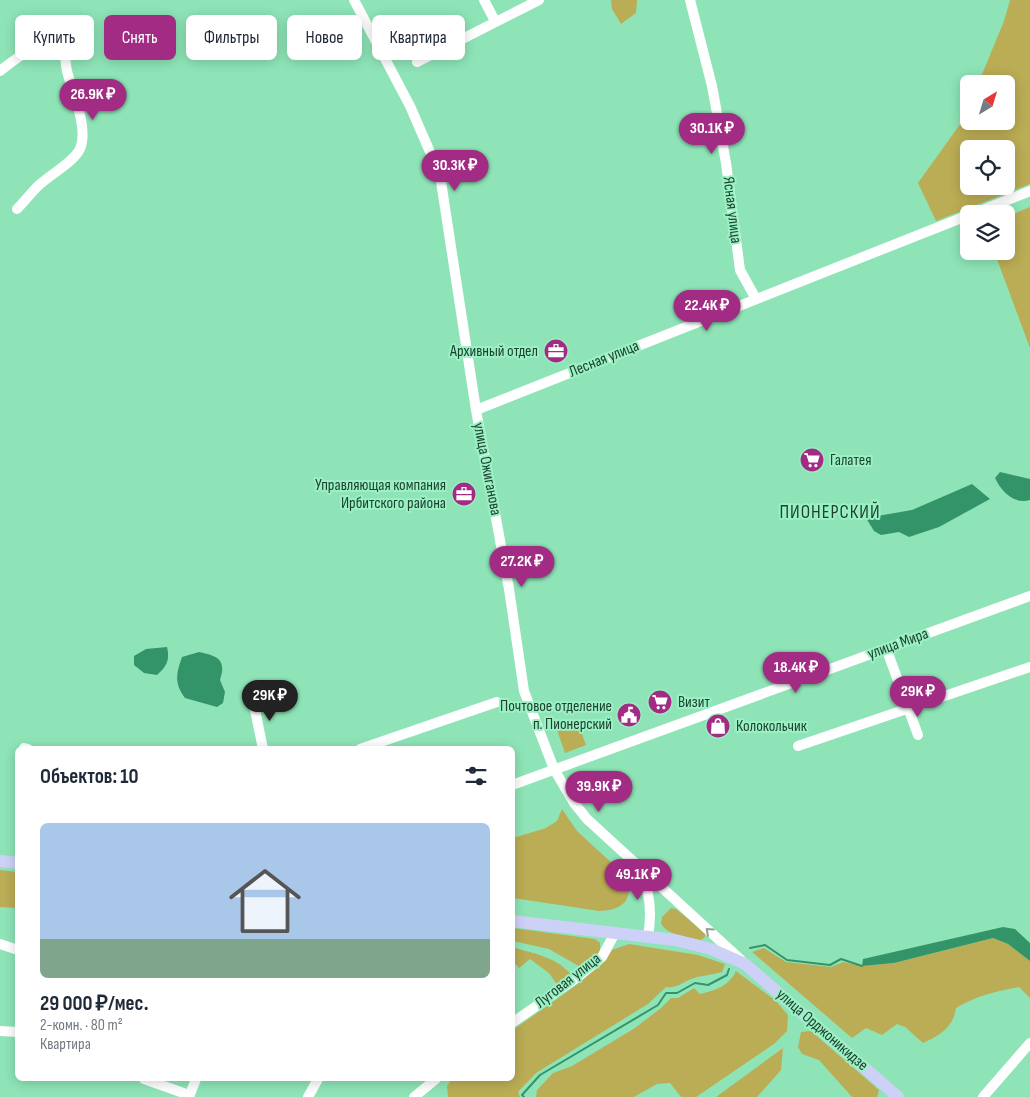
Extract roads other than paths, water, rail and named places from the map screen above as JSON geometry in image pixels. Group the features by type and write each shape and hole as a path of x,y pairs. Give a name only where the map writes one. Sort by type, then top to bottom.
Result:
{"main road":[{"path":"0,861 15,863"},
{"name":"улица Орджоникидзе","path":"515,921 648,936 693,944 745,964 898,1097"}],"street":[{"name":"улица Ожиганова","path":"354,0 410,106 440,175 476,410 509,588 524,691 554,769 563,786 587,819 745,964"},
{"path":"484,0 495,21"},
{"path":"417,62 539,0"},
{"name":"Ясная улица","path":"690,0 712,86 726,163 740,270 756,299"},
{"path":"0,71 22,54 51,40 57,40 62,44 80,119 82,140 79,150 74,157 38,186 17,210"},
{"path":"995,205 1030,191"},
{"name":"Лесная улица","path":"476,410 960,219"},
{"name":"улица Мира","path":"515,784 1030,596"},
{"path":"886,648 918,735"},
{"path":"798,746 1030,667"},
{"path":"253,700 262,746"},
{"path":"369,746 497,702"},
{"path":"636,864 645,881 650,899 651,918 648,936"},
{"name":"Луговая улица","path":"515,1021 578,977 602,957 615,933"},
{"path":"0,944 15,949"},
{"path":"0,1031 15,1032"},
{"path":"983,1097 1030,1042"},
{"path":"149,1081 189,1096 195,1081"},
{"path":"308,1097 317,1081"},
{"path":"414,1097 434,1081"}],"waterway":[{"path":"750,948 765,945 787,960 830,965 841,959 862,966"},
{"path":"524,1097 522,1095 540,1075 658,1005 666,993 677,993 695,983 708,985 727,975 729,969"}],"place":[{"name":"Архивный отдел","path":"556,351"},
{"name":"Галатея","path":"812,460"},
{"name":"Управляющая компания Ирбитского района","path":"464,494"},
{"name":"Визит","path":"660,702"},
{"name":"Почтовое отделение п. Пионерский","path":"629,715"},
{"name":"Колокольчик","path":"718,726"}],"district":[{"name":"ПИОНЕРСКИЙ","path":"830,512"}]}
